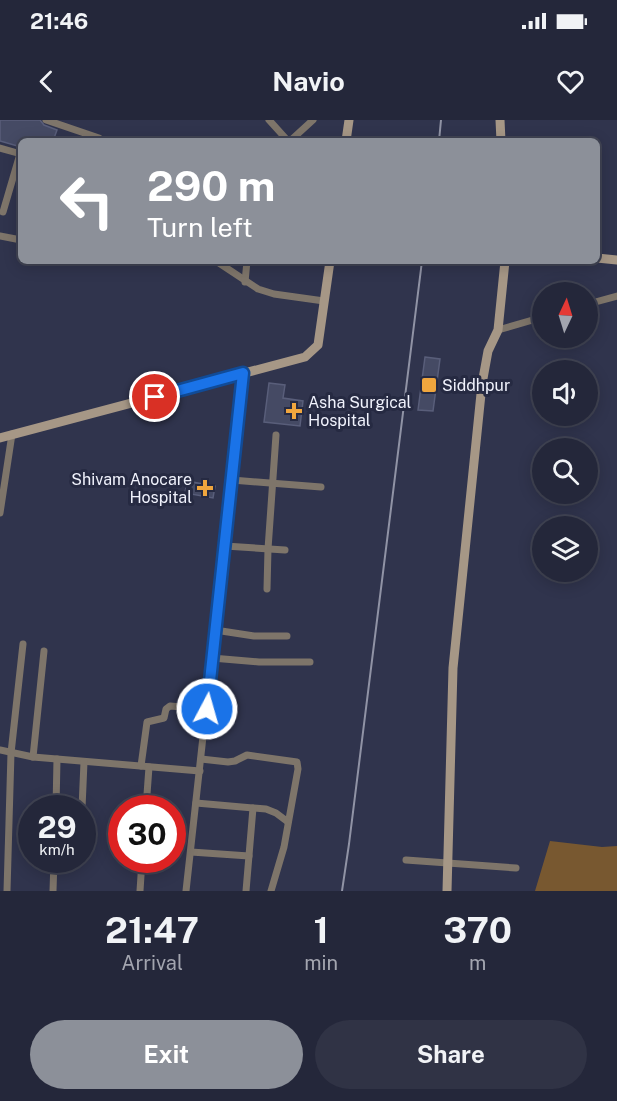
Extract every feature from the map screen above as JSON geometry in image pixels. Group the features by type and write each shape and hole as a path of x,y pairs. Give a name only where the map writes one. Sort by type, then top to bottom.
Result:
{"street":[{"path":"46,120 99,138"},
{"path":"269,120 286,138"},
{"path":"292,138 313,120"},
{"path":"346,138 349,120"},
{"path":"500,120 501,138"},
{"path":"0,148 18,153"},
{"path":"3,212 18,164"},
{"path":"0,236 18,239"},
{"path":"600,258 617,260"},
{"path":"220,264 258,289 274,294 324,301"},
{"path":"245,282 247,264"},
{"path":"0,438 305,357 318,345 330,264"},
{"path":"447,891 453,668 482,384 488,351 498,330 505,264"},
{"path":"598,301 617,296"},
{"path":"498,330 532,320"},
{"path":"186,891 243,373"},
{"path":"0,513 12,434"},
{"path":"267,589 276,435"},
{"path":"232,480 321,487"},
{"path":"225,546 285,550"},
{"path":"216,630 254,636 287,636"},
{"path":"7,891 11,753 22,644"},
{"path":"33,757 44,651"},
{"path":"212,658 259,662 310,662"},
{"path":"146,795 147,722 164,718 166,709 170,706 207,709"},
{"path":"0,750 33,757 200,771"},
{"path":"201,759 228,762 247,755 297,762 298,768 284,847 271,891"},
{"path":"56,795 57,759"},
{"path":"83,795 84,762"},
{"path":"196,803 252,808 276,813 288,822"},
{"path":"246,891 252,808"},
{"path":"191,852 249,856"},
{"path":"406,860 516,868"},
{"path":"53,891 54,873"},
{"path":"140,891 141,873"}],"shaded area":[{"path":"550,841 602,847 617,846 617,891 535,891"}],"building":[{"path":"0,120 40,120 44,125 57,130 54,138 18,138 18,146 0,141"},
{"path":"425,357 440,359 433,411 418,410"},
{"path":"269,383 285,385 283,398 303,401 300,426 264,422"},
{"path":"187,481 215,486 213,498 185,493"}],"railway":[{"path":"439,138 441,120"},
{"path":"342,891 422,264"}],"place":[{"name":"Siddhpur","path":"429,385"},
{"name":"Asha Surgical Hospital","path":"294,411"},
{"name":"Shivam Anocare Hospital","path":"205,488"}],"route":[{"path":"155,397 243,373 207,709"}]}
